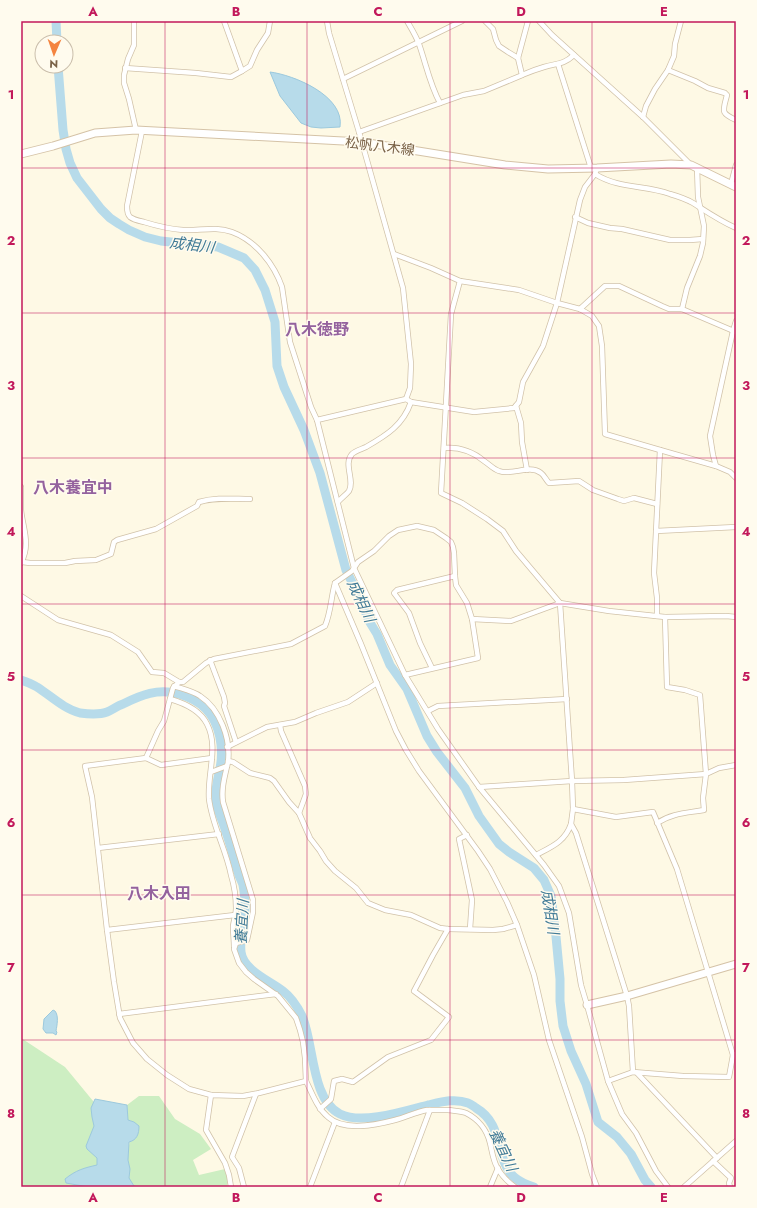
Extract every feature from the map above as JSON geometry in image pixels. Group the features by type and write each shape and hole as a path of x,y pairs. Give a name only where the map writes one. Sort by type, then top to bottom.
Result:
{"main road":[{"name":"松帆八木線","path":"21,154 95,134 139,130 362,142 512,166 548,169 595,170 671,164 694,166 733,185"},
{"path":"588,1005 627,996 736,964"}],"street":[{"path":"134,21 134,44 125,68 124,83 139,130 127,206 128,212 133,219 171,229 184,230 219,228 233,232 250,243 270,262 282,287 290,342 311,407 317,420 338,502 353,570 405,674 438,729 479,787 536,855 559,886 569,913 581,985 588,1005 608,1081 622,1114 636,1133 656,1171 668,1187"},
{"path":"224,21 242,71"},
{"path":"125,68 196,72 231,77 250,66 257,50 268,33 270,21"},
{"path":"327,21 328,33 362,142 403,288 411,364 409,400 405,415 398,425 386,436 352,455 349,462 349,491 338,502"},
{"path":"407,21 418,42 433,89 440,103"},
{"path":"343,79 462,21"},
{"path":"485,21 493,29 499,46 518,58"},
{"path":"522,75 518,58 528,21"},
{"path":"539,21 552,35 643,117 694,166 698,176 698,196 704,226 703,239 700,256 687,288 682,309"},
{"path":"643,117 649,100 668,70 674,56 675,44 681,21"},
{"path":"359,132 463,95 484,91 545,66 558,64 574,55"},
{"path":"558,64 595,170 604,180 617,184 668,193 692,202 714,217 736,228"},
{"path":"668,70 727,95 724,113 736,120"},
{"path":"733,185 736,165"},
{"path":"317,420 409,400 474,412 514,408 519,402 523,382 544,346 557,303 575,217 584,187 595,170"},
{"path":"575,217 588,223 610,228 622,228 670,240 703,239"},
{"path":"394,254 460,281 519,290 580,309 592,316 599,326 602,346 604,434 716,466 730,472 736,478"},
{"path":"460,281 451,314 441,493 462,503 487,519 502,532 516,551 560,602 572,781 572,824 565,837 555,845 536,855"},
{"path":"580,309 604,286 619,286 662,306 670,309 682,309 734,332"},
{"path":"716,466 710,436 736,321"},
{"path":"516,406 521,423 522,442 527,470"},
{"path":"444,448 456,448 469,452 479,457 500,472 508,473 527,470 537,471 542,473 549,483 579,481 593,490 624,501 634,498 657,504"},
{"path":"657,616 658,598 654,573 660,450"},
{"path":"21,488 21,510 27,546 21,562 30,563 65,564 75,561 96,560 111,554 114,542 117,540 156,529 197,506 200,502 222,499 250,499"},
{"path":"175,685 183,682 210,660 291,644 325,626 328,619 331,596 337,581 353,570 358,562 374,552 389,536 398,530 417,526 434,530 451,542 454,553 456,585 467,603 472,620 478,658 405,674"},
{"path":"656,531 736,527"},
{"path":"432,668 420,643 409,613 394,593 397,590 455,576"},
{"path":"337,581 396,731 419,771 467,834 490,869 517,925 534,975 549,1040 582,1137 597,1187"},
{"path":"21,596 58,620 111,635 138,652 152,672 164,673 175,685 194,693 207,701 222,722 228,761 223,782 223,802 253,900 253,912 247,940 236,943 234,949"},
{"path":"472,620 511,621 560,602 609,611 665,617 736,617"},
{"path":"658,823 674,814 704,810 703,798 706,774 700,695 685,690 667,687 665,617"},
{"path":"210,660 226,702 224,706 236,742"},
{"path":"227,747 266,727 295,722 348,702 377,683"},
{"path":"146,758 164,721 175,685"},
{"path":"428,711 438,706 567,699"},
{"path":"170,700 185,704 193,709 206,722 209,729 212,744 209,799 211,811 231,873 236,902 233,930 234,949 239,963 246,972 276,994 296,1018 300,1030 305,1058 306,1081 320,1109 328,1118 335,1122 351,1126 372,1125 430,1110 464,1112 472,1116 485,1130 498,1168 506,1179 515,1187"},
{"path":"280,725 306,794 299,813"},
{"path":"212,758 161,765 146,758 85,766 92,797 107,930 120,1018 133,1043 147,1059 167,1076 189,1089 211,1095 243,1096 306,1081"},
{"path":"228,761 233,762 250,772 270,778 274,781 299,813 310,838 326,861 335,871 356,888 368,903 385,910 411,915 440,928 503,929 517,925"},
{"path":"479,787 572,781 624,780 706,774 719,768 736,765"},
{"path":"210,772 226,767"},
{"path":"573,809 616,817 653,812 677,869 734,1054 728,1077 635,1073 608,1081"},
{"path":"572,824 627,996 635,1073 731,1178 729,1183 730,1187"},
{"path":"98,848 219,834"},
{"path":"467,834 459,839 472,900 470,929"},
{"path":"107,930 235,915"},
{"path":"320,1109 332,1099 334,1081 342,1079 352,1082 388,1057 431,1040 449,1017 414,991 448,929"},
{"path":"119,1014 276,994"},
{"path":"244,1187 239,1168 232,1157 256,1094"},
{"path":"211,1095 206,1130 225,1164 231,1187"},
{"path":"401,1187 430,1110"},
{"path":"310,1187 335,1122"},
{"path":"684,1187 736,1141"},
{"path":"490,1187 498,1168"}],"green space":[{"path":"21,1038 65,1067 112,1124 129,1178 128,1158 134,1122 128,1120 127,1105 139,1096 159,1096 175,1119 200,1134 211,1149 193,1160 199,1175 225,1169 228,1180 227,1187 138,1187 134,1186 131,1182 131,1187 21,1187"}],"water":[{"path":"270,72 292,78 316,89 335,106 339,116 340,127 311,127 301,123 280,96"},
{"path":"53,1010 56,1013 57,1018 56,1035 53,1033 46,1033 43,1029 44,1019"},
{"path":"95,1099 127,1105 128,1120 139,1126 137,1136 134,1140 129,1142 128,1160 130,1169 129,1178 134,1186 138,1187 88,1187 66,1183 65,1179 73,1173 84,1168 97,1165 97,1158 87,1149 86,1146 94,1126 91,1108"}],"waterway":[{"name":"成相川","path":"56,21 57,34"},
{"name":"成相川","path":"59,74 63,130 70,163 77,178 101,209 110,218 129,230 145,237 161,241 218,247 244,258 255,270 265,290 275,322 277,366 284,387 304,430 320,473 346,570 369,621 377,634 390,665 407,689 427,736 437,752 465,788 479,816 499,844 534,868 544,880 551,896 560,979 560,1001 563,1026 571,1051 586,1084 598,1122 617,1137 631,1154 645,1180 651,1187"},
{"name":"養宜川","path":"21,680 35,686 63,705 80,713 104,713 143,695 157,692 171,692 186,696 203,706 215,721 220,737 221,761 216,799 218,811 238,874 243,883 245,916 241,940 241,952 243,958 252,970 286,993 298,1009 306,1027 318,1084 324,1097 331,1107 340,1114 360,1118 384,1116 448,1101 469,1103 485,1115 491,1123 504,1161 514,1177 534,1187"}],"district":[{"name":"八木徳野","path":"317,329"},
{"name":"八木養宜中","path":"73,487"},
{"name":"八木入田","path":"159,893"}]}
